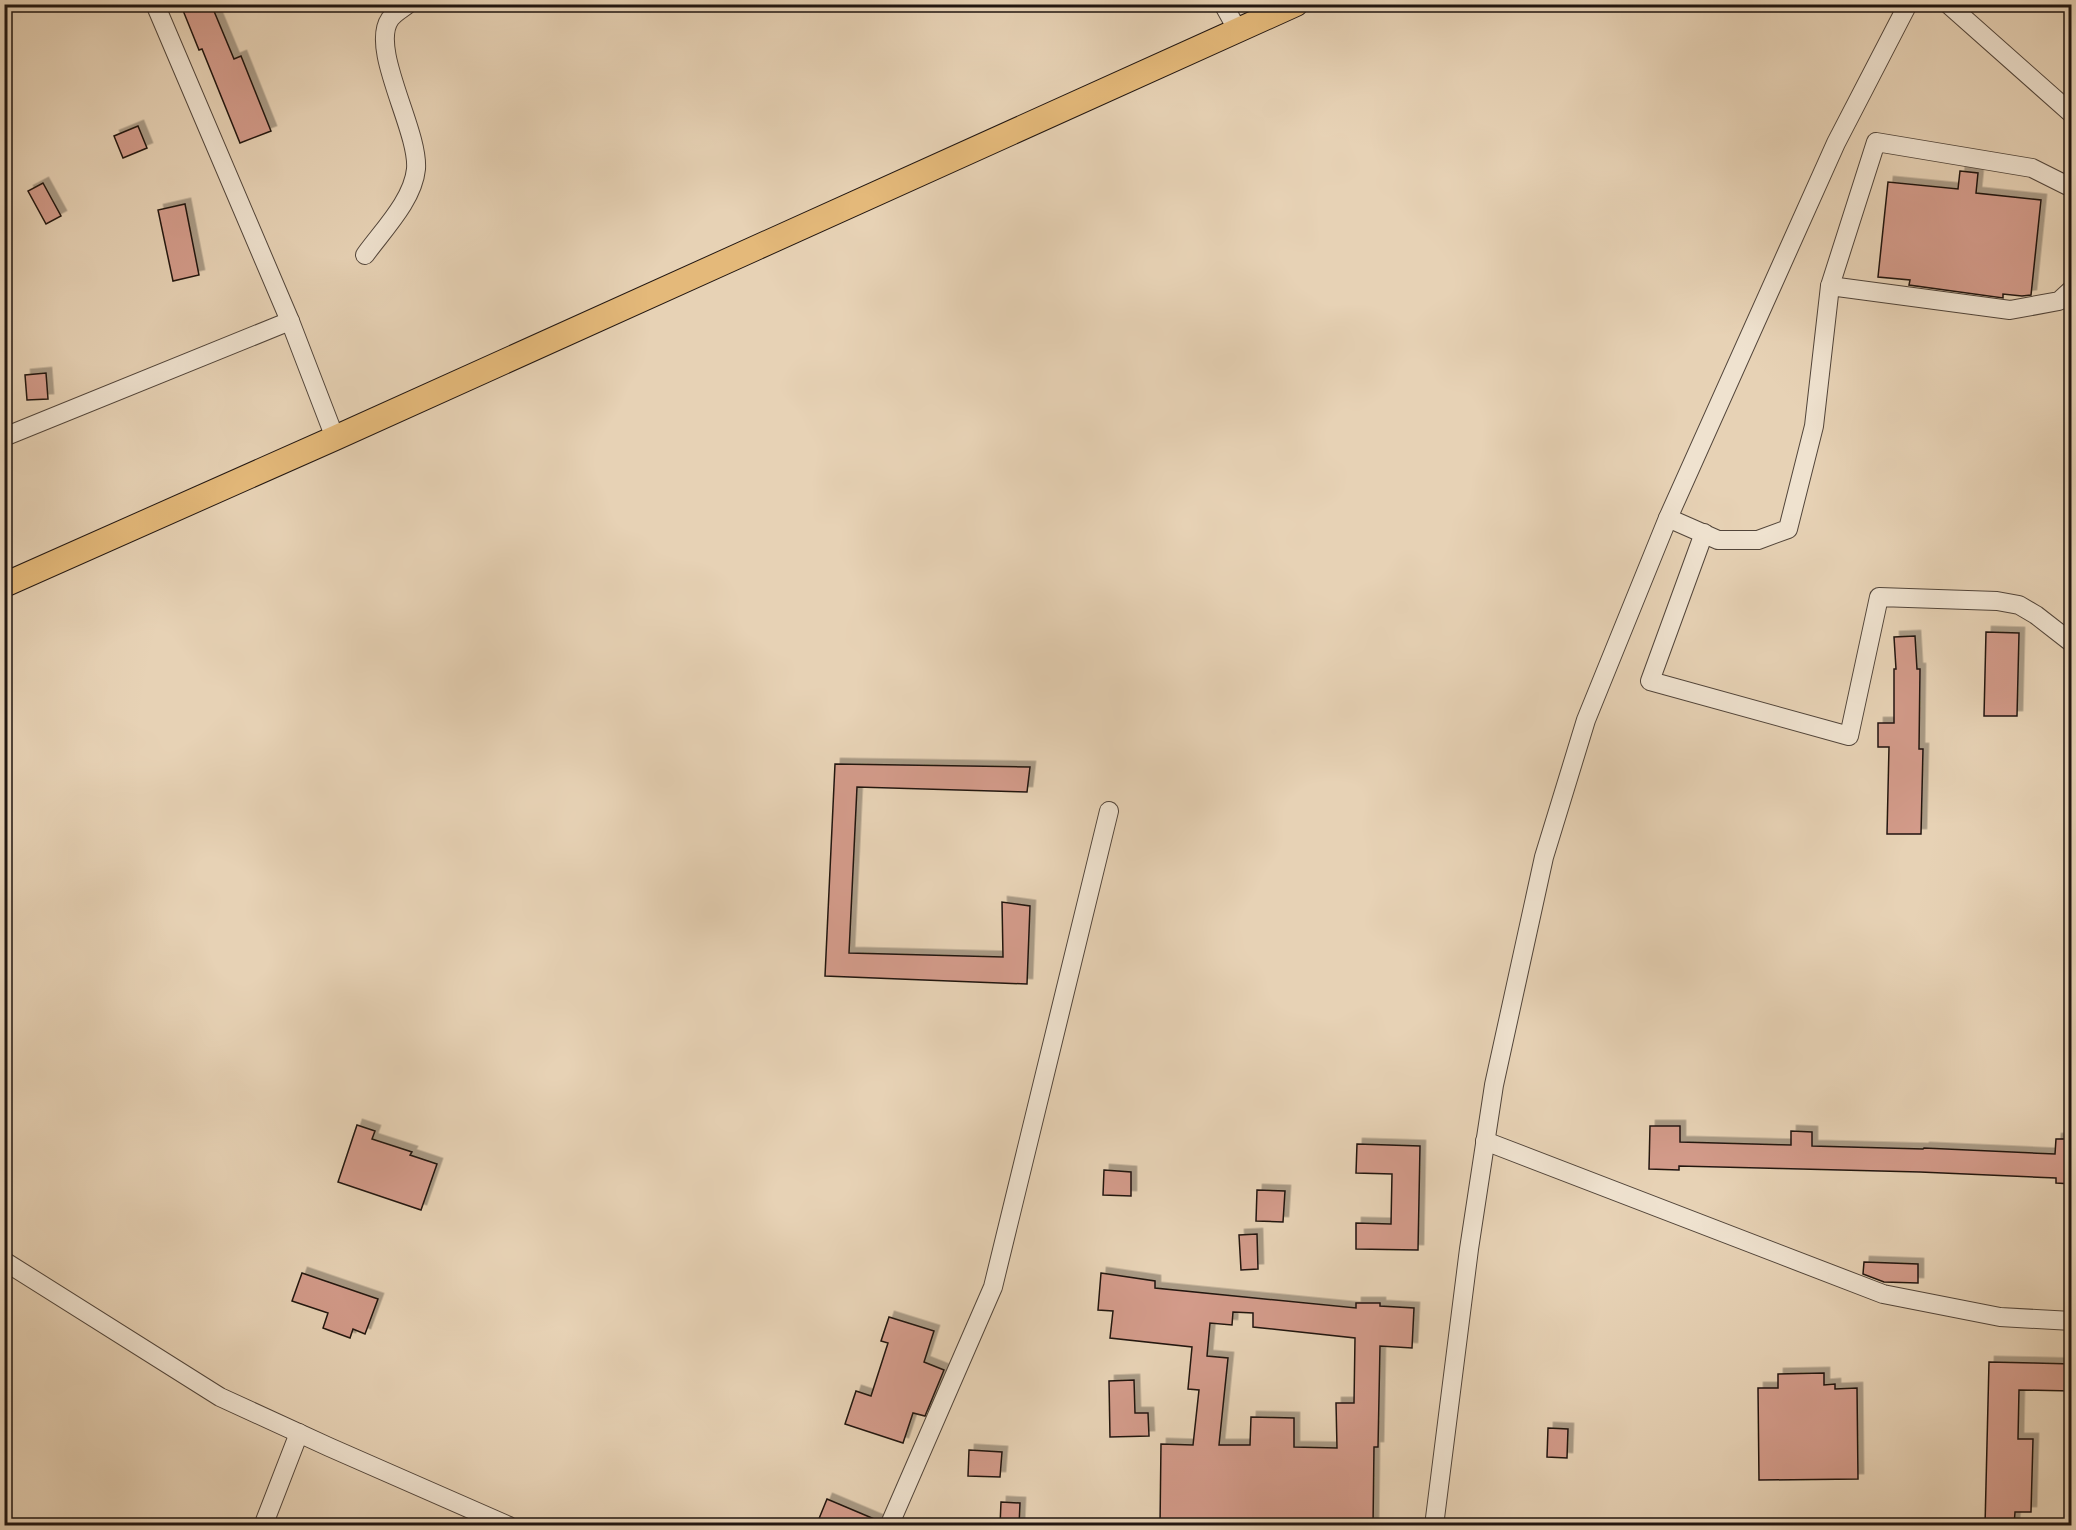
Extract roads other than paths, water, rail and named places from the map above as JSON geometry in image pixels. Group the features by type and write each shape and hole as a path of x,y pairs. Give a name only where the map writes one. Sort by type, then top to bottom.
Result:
{"main road":[{"path":"4,585 1296,4"}],"street":[{"path":"155,4 290,321 335,438"},
{"path":"364,255 411,193 416,170 416,150 387,56 384,33 390,18 408,4"},
{"path":"1223,4 1238,31"},
{"path":"1434,1526 1469,1249 1494,1085 1544,857 1586,720 1668,518 1836,143 1908,4"},
{"path":"1948,4 2072,114"},
{"path":"1668,518 1718,540 1758,540 1788,529 1814,426 1830,286 1876,142 2032,168 2072,188"},
{"path":"1830,286 2010,310 2059,301 2072,289"},
{"path":"4,436 290,321"},
{"path":"1704,533 1650,681 1849,736 1879,597 1997,601 2019,605 2072,643"},
{"path":"889,1526 993,1287 1109,811"},
{"path":"1485,1141 1883,1294 2000,1317 2072,1321"},
{"path":"4,1261 220,1397 509,1526"},
{"path":"263,1526 299,1433"}]}
